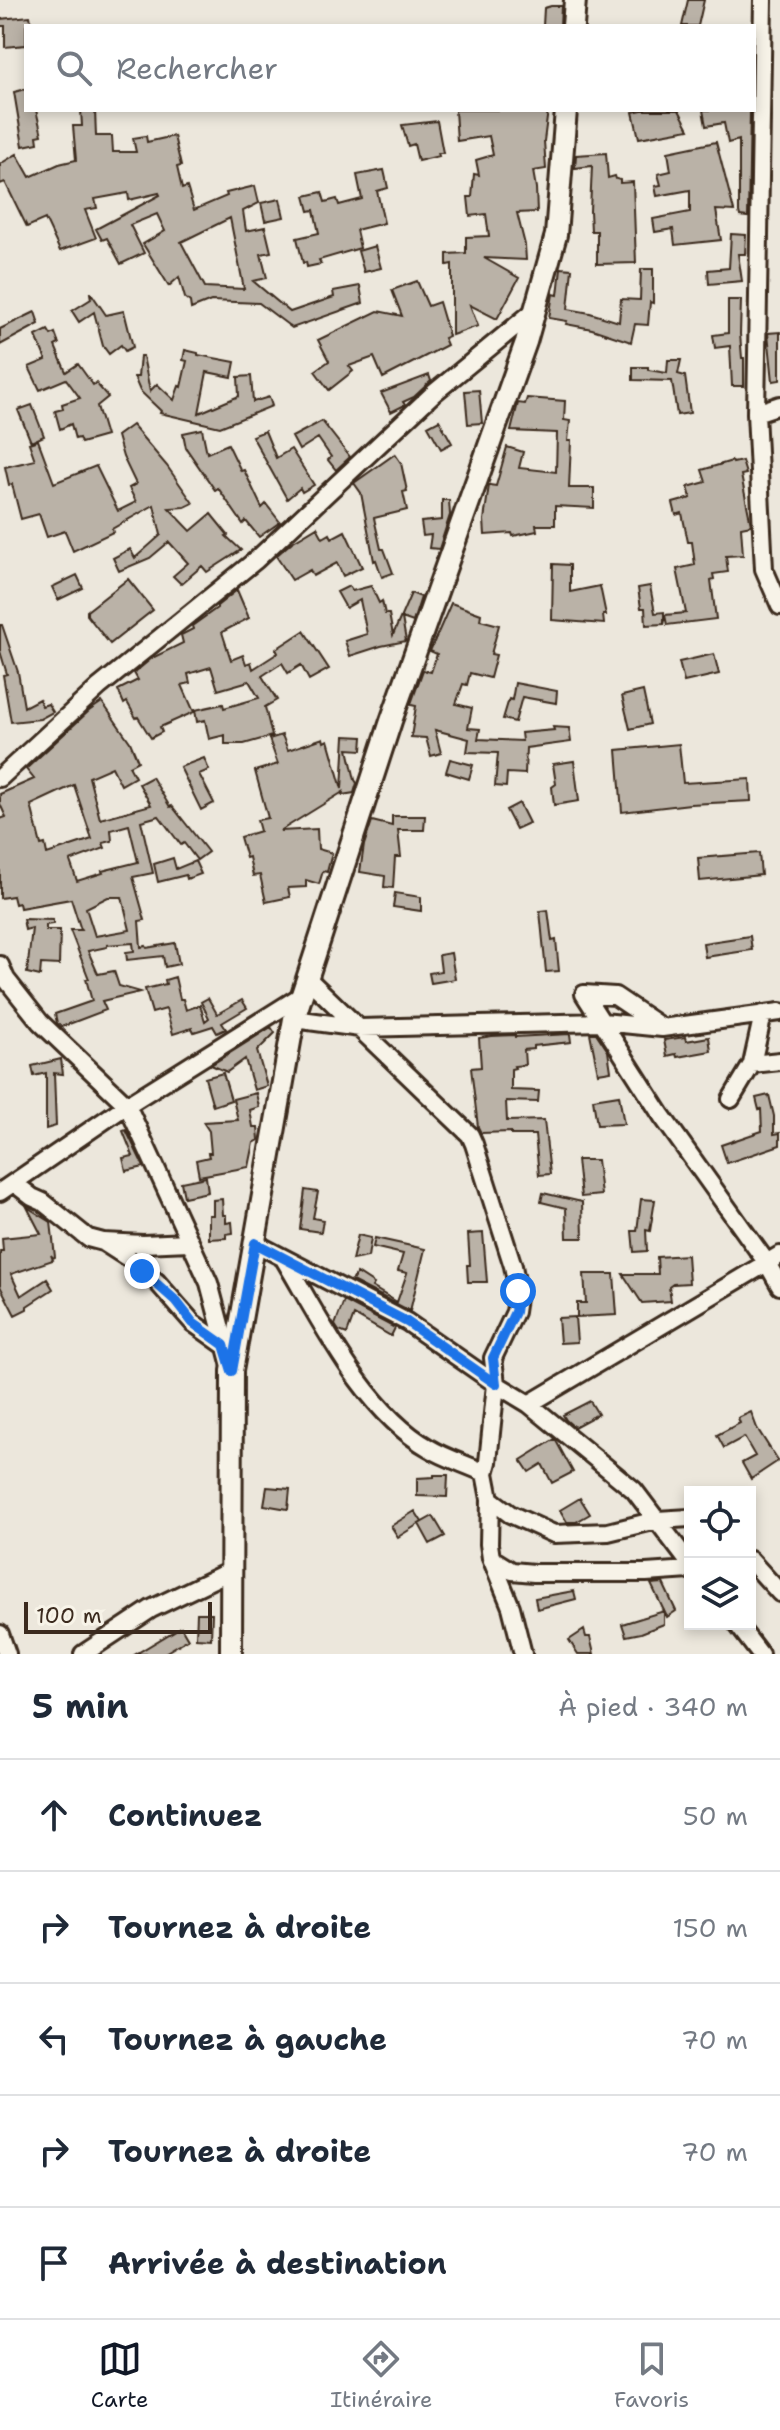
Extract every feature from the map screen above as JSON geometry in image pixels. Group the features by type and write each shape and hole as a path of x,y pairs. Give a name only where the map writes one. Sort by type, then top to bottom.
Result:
{"main road":[{"path":"573,24 575,0"},
{"path":"231,1654 232,1371 294,1019 391,721 534,311 556,235 566,112"}],"street":[{"path":"763,0 766,68 756,413 764,569 780,606"},
{"path":"0,778 99,687 256,560 434,393 534,311"},
{"path":"756,413 780,405"},
{"path":"0,965 6,979 40,1022 127,1105 209,1283 232,1371"},
{"path":"7,1188 303,988 360,1028 470,1135 513,1266 518,1291 515,1312 493,1358 496,1384 485,1473 490,1499 491,1558 511,1607 523,1654"},
{"path":"662,1028 615,996 584,994 662,1116 774,1259 780,1286"},
{"path":"294,1019 360,1028 603,1022 662,1028 772,1013 752,1064 731,1099"},
{"path":"752,1064 780,1061"},
{"path":"7,1188 43,1202 88,1238 143,1244 189,1242"},
{"path":"103,1242 131,1260 176,1301 193,1323 224,1345"},
{"path":"255,1243 407,1322 529,1404 634,1490 686,1558"},
{"path":"284,1259 312,1310 387,1415 429,1449 485,1473"},
{"path":"529,1404 774,1259"},
{"path":"490,1499 510,1514 554,1534 608,1532 657,1520 684,1518"},
{"path":"491,1558 512,1571 534,1573 684,1570"},
{"path":"756,1567 780,1593"},
{"path":"83,1654 151,1609 232,1570"},
{"path":"742,1630 760,1654"},
{"path":"0,1634 7,1654"}],"building":[{"path":"688,0 704,0 698,24 682,24"},
{"path":"561,6 560,24 543,24 544,8"},
{"path":"30,16 32,24 24,24 24,45 5,47 5,26 0,26 0,19"},
{"path":"24,90 24,112 36,112 42,135 37,136 38,143 23,146 14,92"},
{"path":"81,112 95,112 96,136 112,136 113,152 136,152 133,138 146,136 147,142 174,136 181,166 177,167 182,189 187,187 194,210 227,196 226,193 255,186 259,203 243,211 246,231 265,227 271,252 261,254 267,278 253,281 290,312 334,297 333,291 360,286 363,303 292,328 259,303 211,301 191,309 179,277 169,286 143,244 165,231 157,214 130,225 144,253 121,264 107,238 102,240 96,229 159,193 129,200 128,193 95,199 97,208 85,210 96,238 60,251 45,219 27,227 5,182 0,184 0,164 17,154 30,177 76,160 73,126 82,126","holes":["230,218 244,289 205,287 181,242"]},
{"path":"455,112 548,112 544,141 546,169 533,171 537,212 517,213 526,260 484,258 519,278 497,319 470,305 478,326 452,335 452,264 447,265 447,254 466,253 466,237 489,236 486,214 470,216 468,197 472,197 474,174 479,175 476,160 493,155 489,136 457,141"},
{"path":"633,112 680,112 689,129 639,138"},
{"path":"703,112 750,112 748,217 740,216 739,212 739,140 728,143 724,123 706,126"},
{"path":"437,121 443,153 418,161 414,144 408,146 402,125"},
{"path":"716,142 734,211 716,210 721,240 675,245 673,229 655,232 653,219 690,212 690,190 657,196 655,186 661,185 658,174 671,171 668,152"},
{"path":"606,153 608,178 615,176 620,183 633,182 636,263 597,264 597,231 591,231 592,166 575,168 576,155"},
{"path":"384,170 388,188 377,191 384,223 356,230 360,248 319,260 321,264 307,267 306,262 303,263 297,238 319,233 314,210 309,211 305,196 322,192 325,202 337,199 339,205 362,199 357,175"},
{"path":"280,199 284,217 265,221 261,203"},
{"path":"731,234 746,235 745,254 738,254 742,281 709,284 708,270 729,268"},
{"path":"375,246 381,268 364,272 358,251"},
{"path":"561,268 572,269 568,309 619,322 621,299 640,300 641,269 653,269 653,303 650,302 648,325 635,324 631,342 549,318 553,294 558,295"},
{"path":"417,281 428,306 439,302 449,336 444,338 447,345 383,378 374,357 349,366 353,371 329,390 315,371 329,361 318,340 378,311 402,316 392,290"},
{"path":"90,293 106,315 124,311 133,347 125,351 121,345 109,354 103,346 94,312 79,322 72,311 91,299"},
{"path":"728,300 741,300 744,386 732,386 730,346 715,348 713,335 728,333"},
{"path":"35,312 39,324 0,345 0,329"},
{"path":"48,330 51,335 55,333 59,344 55,346 66,372 78,364 93,385 96,383 108,397 97,406 106,436 81,443 79,438 75,439 71,424 60,429 55,411 63,409 62,404 80,398 66,379 40,390 29,367 46,360 36,336"},
{"path":"780,332 780,380 773,381 768,333"},
{"path":"185,350 235,362 232,377 207,372 199,413 239,396 238,377 251,376 253,402 269,397 272,406 220,427 160,413 140,391 134,377 138,377 140,356 143,356 150,391 157,384 174,400 181,387 187,361 183,360"},
{"path":"668,360 681,360 678,374 685,376 690,413 677,415 672,381 633,380 633,367 648,367 648,370 667,373"},
{"path":"429,375 431,381 414,397 403,402 405,405 391,412 381,393"},
{"path":"479,390 482,423 468,424 465,391"},
{"path":"527,398 565,401 564,420 570,421 568,441 571,441 569,488 594,488 594,508 555,506 555,525 536,525 537,531 513,536 512,533 485,535 489,485 496,486 507,447 523,452 519,468 556,472 557,433 511,431 518,403 525,404"},
{"path":"32,405 44,436 31,442 18,410"},
{"path":"439,420 452,443 441,449 428,426"},
{"path":"322,421 350,457 336,470 318,438 299,450 292,437"},
{"path":"132,425 193,503 169,508 191,531 211,514 226,536 241,550 207,572 202,566 181,584 173,576 188,563 169,542 150,558 119,571 113,558 130,549 135,558 161,535 154,505 112,529 113,532 73,551 65,531 47,537 39,514 21,519 12,484 9,485 5,467 35,460 29,443 38,440 54,483 96,466 118,511 136,502 129,488 136,484 117,436"},
{"path":"202,429 207,453 228,444 262,508 266,504 280,522 259,537 246,521 243,524 218,488 215,490 186,448 183,433"},
{"path":"265,431 276,458 291,449 314,485 302,492 300,488 287,499 252,436"},
{"path":"395,454 401,463 407,491 403,492 407,510 374,518 381,549 384,549 393,573 382,577 374,561 361,493 354,483"},
{"path":"742,461 746,474 741,475 751,525 741,527 743,555 726,556 728,572 713,574 716,619 667,625 665,615 686,613 677,569 695,565 692,542 688,542 682,513 676,515 673,503 691,498 688,487 706,482 702,470"},
{"path":"442,500 449,500 450,515 439,549 429,548 431,535 423,536 421,522 442,520"},
{"path":"317,527 323,538 330,534 332,538 345,531 362,567 343,576 337,563 313,576 310,570 292,580 276,556"},
{"path":"553,564 570,565 570,592 600,586 606,615 603,615 604,624 552,620"},
{"path":"77,575 83,588 58,600 52,587"},
{"path":"128,579 153,610 110,644 87,611"},
{"path":"349,586 352,591 371,586 379,603 382,601 385,614 389,614 393,635 411,593 421,597 413,622 402,618 406,641 350,656 345,641 367,634 360,600 346,608 337,592"},
{"path":"650,586 655,613 664,612 664,624 646,625 645,608 641,608 638,588"},
{"path":"237,590 249,618 222,632 231,660 243,655 246,664 251,662 253,669 304,631 329,669 309,680 301,665 288,673 282,663 262,676 277,700 265,707 272,736 244,744 225,744 225,735 209,739 205,720 197,722 195,710 223,704 224,708 259,698 249,681 218,690 211,667 188,674 190,683 182,685 194,712 160,727 162,732 151,738 127,702 124,704 118,690 138,680 134,673 152,658 183,643 181,635 193,629 192,626"},
{"path":"451,603 481,614 480,620 499,625 491,654 496,655 490,678 470,673 456,704 472,708 468,728 480,729 478,739 522,741 521,733 554,730 553,727 569,728 571,742 526,748 525,774 507,773 506,787 495,786 498,753 467,752 469,739 435,730 441,753 431,756 426,738 411,737 416,706 411,705 412,701 423,670 431,672 437,654 430,651"},
{"path":"0,625 18,672 24,707 39,699 42,706 48,704 53,712 40,719 11,722 3,675 7,674 0,651"},
{"path":"714,654 719,674 684,682 679,662"},
{"path":"515,683 557,691 556,703 522,697 515,722 503,719 509,699 512,700"},
{"path":"643,691 650,724 630,729 622,696"},
{"path":"102,702 130,742 138,761 129,766 135,777 121,785 112,767 89,777 100,819 151,805 139,784 152,777 170,807 208,852 197,860 159,816 141,821 153,873 133,877 145,920 139,921 141,947 175,943 179,964 165,967 163,956 127,960 126,952 134,951 133,943 107,945 88,951 98,974 114,971 119,986 140,992 102,1001 106,1010 61,1027 55,1014 92,1001 86,979 89,979 70,930 81,930 71,899 20,908 13,896 0,898 0,819 6,817 0,804 0,794 34,779 26,769","holes":["74,785 92,839 47,854 45,844 41,845 31,805","129,825 138,862 77,881 70,861 105,848 103,843 112,841 111,830","108,897 122,897 130,930 95,936 86,908"]},
{"path":"282,735 288,750 323,738 324,742 328,740 342,789 345,736 363,737 362,750 348,749 357,783 354,793 342,795 343,792 280,831 317,829 318,849 332,853 327,872 323,871 319,884 306,880 306,887 288,888 290,897 266,902 260,875 253,876 240,837 260,831 257,820 268,818 255,771 278,764 269,739"},
{"path":"679,744 683,783 750,779 751,801 622,812 617,750"},
{"path":"204,758 209,770 199,774 214,803 201,810 180,767"},
{"path":"450,759 473,765 469,779 446,772"},
{"path":"574,761 579,801 554,805 552,787 556,784 553,764"},
{"path":"519,803 529,823 516,829 506,810"},
{"path":"392,816 425,816 424,830 398,830 401,857 395,857 393,888 384,887 385,876 360,872 372,821 392,826"},
{"path":"759,853 761,875 700,881 698,858"},
{"path":"173,858 176,869 195,861 201,874 158,882 154,864"},
{"path":"395,893 421,897 421,911 393,907"},
{"path":"548,910 552,941 556,940 559,971 546,972 540,911"},
{"path":"23,919 53,920 53,924 46,925 46,930 60,930 59,965 41,964 40,976 27,973 32,928 25,930"},
{"path":"750,936 752,950 705,957 703,943"},
{"path":"451,953 455,979 431,983 429,973 441,971 439,955"},
{"path":"175,977 186,1010 200,1005 205,1021 209,1018 201,1002 208,998 217,1014 242,1000 247,1008 222,1023 226,1029 217,1033 213,1026 173,1034 166,1009 152,1013 145,989 166,984 165,980"},
{"path":"271,1027 275,1033 257,1051 267,1086 254,1090 245,1059 227,1072 211,1065"},
{"path":"590,1033 596,1033 608,1051 611,1071 598,1073"},
{"path":"570,1034 571,1042 533,1046 533,1049 524,1050 525,1065 511,1069 511,1090 539,1091 538,1102 506,1101 507,1121 544,1120 550,1174 539,1175 535,1135 481,1133 471,1068 481,1067 479,1038"},
{"path":"685,1037 686,1041 709,1037 711,1051 667,1056 664,1040"},
{"path":"61,1059 63,1074 54,1073 56,1126 46,1129 46,1073 34,1076 32,1066"},
{"path":"223,1073 231,1100 213,1106 205,1078"},
{"path":"256,1093 259,1107 250,1110 253,1127 258,1127 259,1140 254,1143 249,1167 199,1176 196,1160 209,1157 208,1153 211,1153 209,1131 203,1122 238,1120 233,1099"},
{"path":"619,1095 624,1124 597,1125 593,1099"},
{"path":"769,1095 774,1134 780,1133 780,1145 727,1163 721,1145 762,1131 761,1109 756,1098"},
{"path":"126,1130 144,1167 126,1171 123,1158 133,1156 123,1131"},
{"path":"577,1160 597,1160 601,1195 581,1197"},
{"path":"206,1177 208,1192 184,1197 181,1182"},
{"path":"305,1190 318,1192 313,1218 323,1220 321,1232 300,1229"},
{"path":"543,1193 582,1202 583,1238 567,1238 566,1208 541,1202"},
{"path":"222,1199 223,1215 226,1215 226,1223 232,1222 233,1233 226,1234 226,1238 209,1239 209,1215 213,1215 213,1200"},
{"path":"641,1199 655,1200 650,1231 646,1230 647,1251 634,1252 632,1231 637,1231"},
{"path":"27,1207 51,1222 55,1257 51,1255 53,1260 11,1274 21,1296 47,1279 53,1289 15,1315 0,1286 0,1251 3,1251 2,1238 41,1234"},
{"path":"483,1233 487,1282 468,1282 468,1234"},
{"path":"358,1235 371,1238 368,1257 352,1260"},
{"path":"375,1238 425,1249 410,1311 352,1281 357,1273 374,1284 372,1287 397,1302 407,1273 398,1271 403,1254 373,1247"},
{"path":"687,1255 689,1283 669,1287 671,1301 642,1303 623,1274 658,1274 657,1257"},
{"path":"584,1274 614,1274 617,1315 577,1317 577,1303 586,1303"},
{"path":"344,1301 395,1328 391,1336 354,1315 347,1334 339,1331 335,1325"},
{"path":"575,1317 577,1342 560,1343 558,1318"},
{"path":"590,1401 598,1414 574,1427 566,1420 563,1415"},
{"path":"751,1412 757,1428 778,1461 751,1479 742,1463 755,1456 744,1437 724,1448 717,1435 740,1423 738,1418"},
{"path":"555,1439 573,1472 552,1483 542,1464 529,1472 521,1460"},
{"path":"448,1475 447,1497 417,1496 417,1478"},
{"path":"267,1487 290,1489 288,1509 264,1505"},
{"path":"580,1498 590,1514 576,1522 567,1522 560,1510"},
{"path":"415,1511 422,1522 398,1537 391,1526"},
{"path":"433,1516 445,1536 430,1544 419,1524"},
{"path":"663,1583 676,1611 667,1617 651,1584"},
{"path":"574,1591 576,1599 537,1609 535,1598"},
{"path":"664,1611 664,1624 626,1636 622,1624"},
{"path":"197,1613 212,1613 211,1639 196,1638"},
{"path":"181,1627 188,1639 163,1654 136,1654"},
{"path":"584,1630 586,1637 590,1637 594,1654 578,1654 569,1640"}],"route":[{"path":"142,1271 176,1301 193,1323 224,1345 232,1371 255,1243 407,1322 496,1384 493,1358 515,1312 518,1291"}]}
